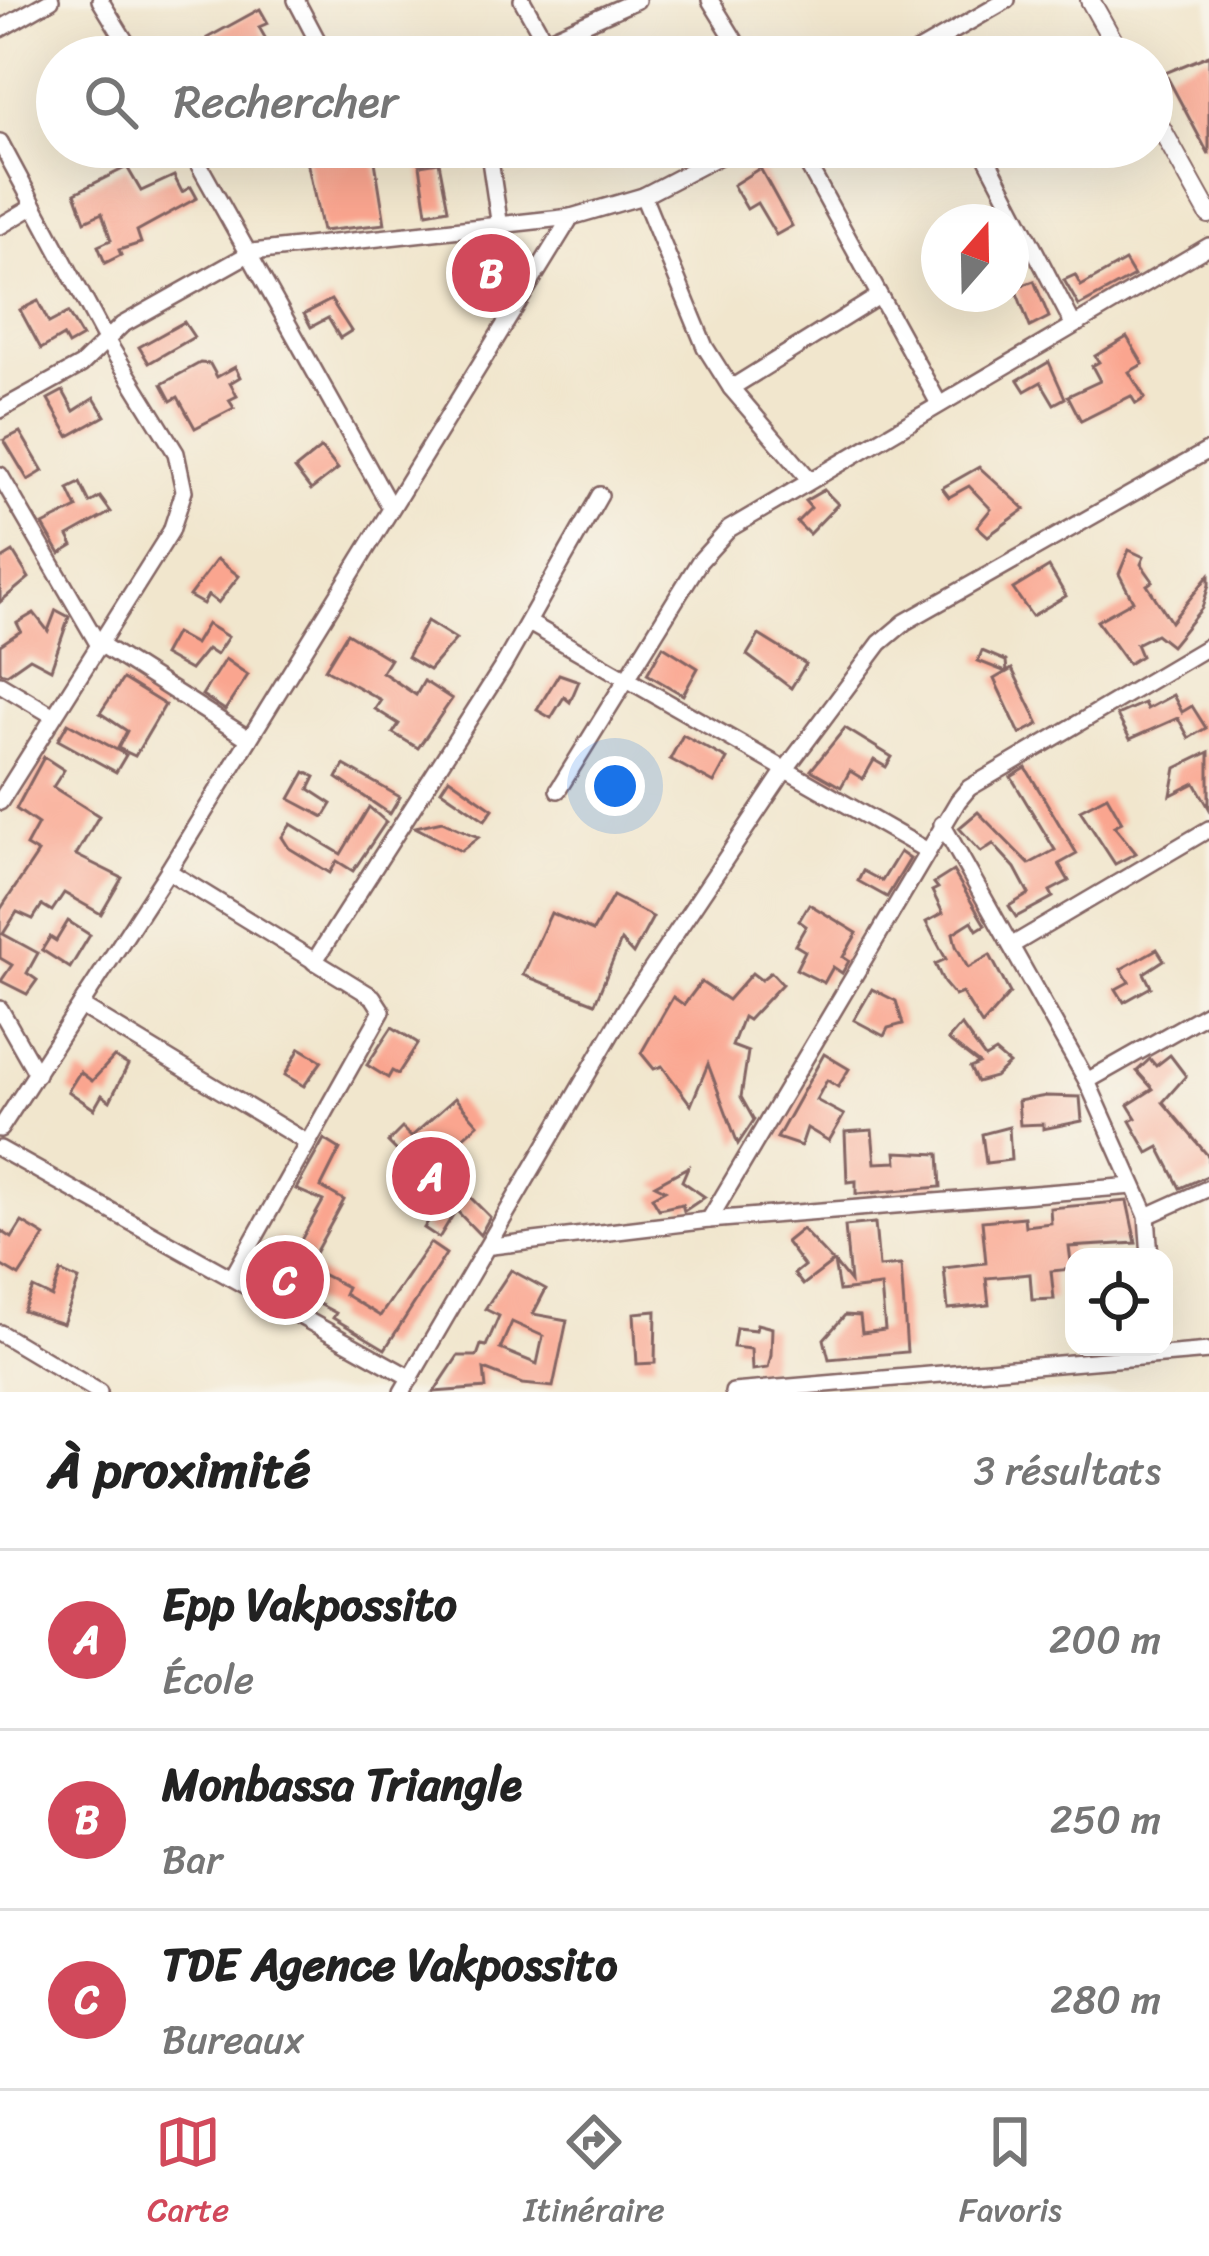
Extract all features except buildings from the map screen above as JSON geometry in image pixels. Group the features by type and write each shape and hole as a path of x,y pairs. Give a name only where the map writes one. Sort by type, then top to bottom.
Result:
{"street":[{"path":"0,29 51,0"},
{"path":"100,0 122,36"},
{"path":"296,0 315,36"},
{"path":"522,0 542,36"},
{"path":"556,36 637,0"},
{"path":"710,0 732,36"},
{"path":"954,36 1007,0"},
{"path":"1090,0 1110,36"},
{"path":"0,142 105,338 176,453 184,490 171,531 0,802"},
{"path":"1173,150 1209,214"},
{"path":"202,168 391,508"},
{"path":"491,168 500,227"},
{"path":"0,410 70,372 105,338 252,252 571,217 643,196 697,168"},
{"path":"809,168 938,402"},
{"path":"992,168 1073,324"},
{"path":"643,196 705,346 731,388 809,478"},
{"path":"0,226 34,206"},
{"path":"0,1129 168,872 571,217"},
{"path":"558,790 711,546 809,478 1209,246"},
{"path":"731,388 879,296"},
{"path":"0,1149 232,1278 406,1385 492,1246 629,1003 785,770 892,632 1209,450"},
{"path":"0,475 97,642 249,740"},
{"path":"314,962 529,623 600,495"},
{"path":"529,623 926,850"},
{"path":"709,1220 926,850 970,788 1209,646"},
{"path":"0,684 52,715"},
{"path":"942,824 1014,944 1087,1081 1148,1216 1150,1248"},
{"path":"1014,944 1209,829"},
{"path":"168,872 373,997 382,1011 232,1278"},
{"path":"81,1006 306,1142"},
{"path":"0,1009 38,1074"},
{"path":"1087,1081 1209,1012"},
{"path":"492,1246 709,1220 1133,1186"},
{"path":"1148,1216 1209,1188"},
{"path":"0,1333 99,1392"},
{"path":"1173,1350 1209,1351"},
{"path":"733,1392 1096,1356"},
{"path":"897,1376 906,1392"}],"place":[{"name":"Monbassa Triangle","path":"491,273"},
{"name":"Epp Vakpossito","path":"431,1176"},
{"name":"TDE Agence Vakpossito","path":"285,1280"}]}
